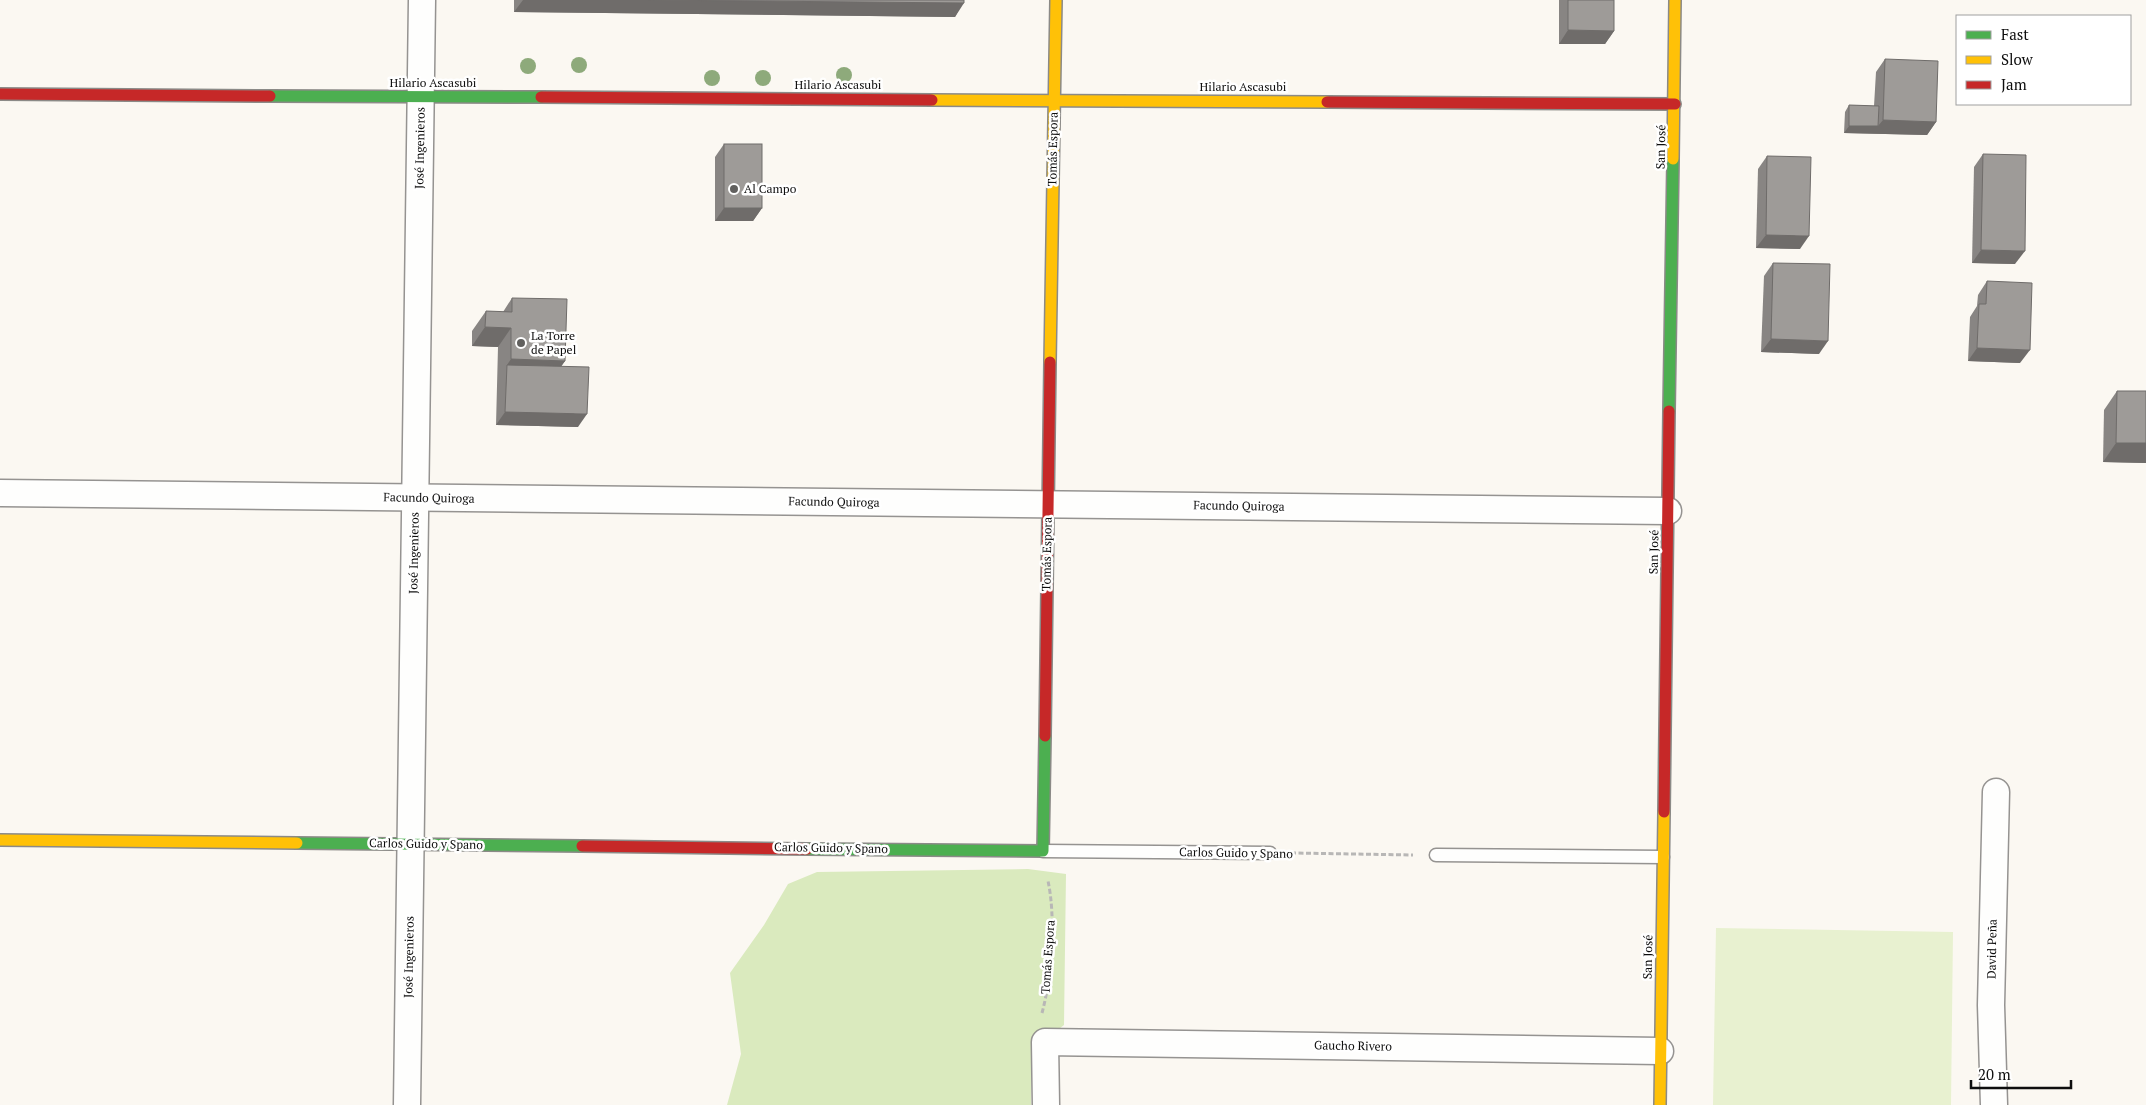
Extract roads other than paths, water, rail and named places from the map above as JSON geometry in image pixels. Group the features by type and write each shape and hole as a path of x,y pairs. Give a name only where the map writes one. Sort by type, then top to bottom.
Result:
{"street":[{"name":"José Ingenieros","path":"407,1105 422,0"},
{"name":"Tomás Espora","path":"1043,850 1056,0"},
{"name":"San José","path":"1660,1105 1676,0"},
{"name":"Hilario Ascasubi","path":"0,94 1675,104"},
{"name":"Facundo Quiroga","path":"0,493 1668,511"},
{"name":"David Peña","path":"1994,1105 1990,1005 1996,792"},
{"name":"Carlos Guido y Spano","path":"0,840 1043,850"},
{"name":"Gaucho Rivero","path":"1046,1105 1045,1042 1660,1051"}],"lane":[{"name":"Carlos Guido y Spano","path":"1043,850 1270,853"},
{"path":"1436,855 1663,857"}],"place":[{"name":"Al Campo","path":"734,189"},
{"name":"La Torre de Papel","path":"521,343"}]}
